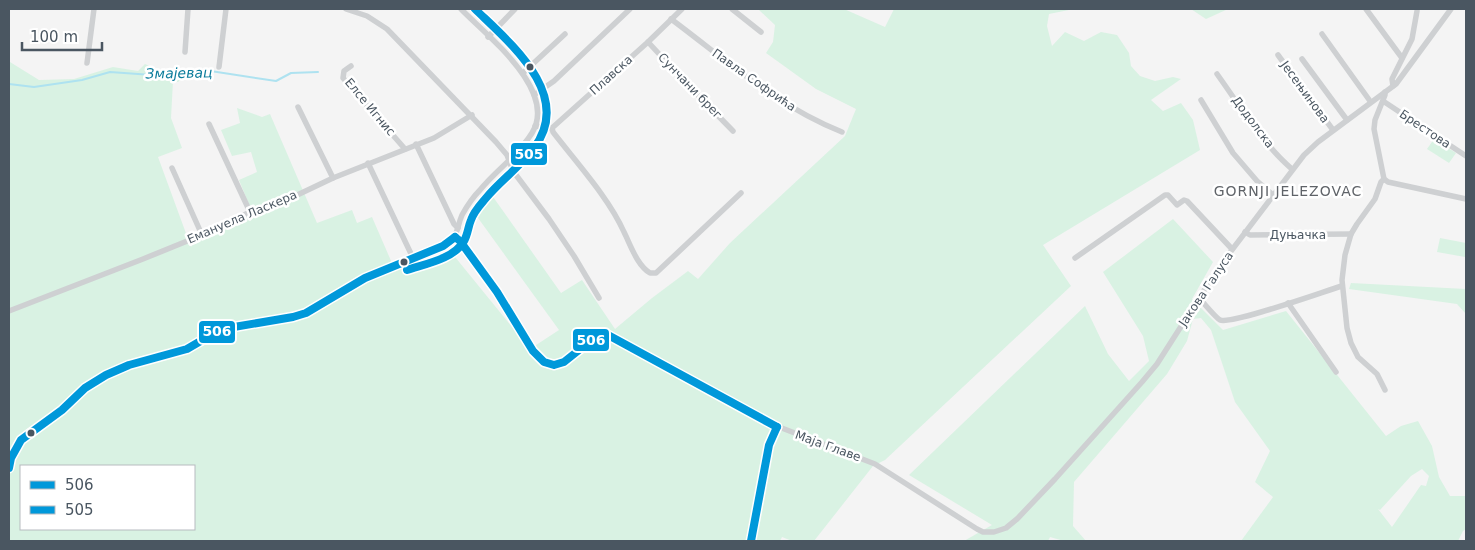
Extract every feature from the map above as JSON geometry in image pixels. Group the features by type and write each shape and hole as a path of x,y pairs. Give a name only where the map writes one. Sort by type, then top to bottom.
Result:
{"street":[{"path":"87,63 94,9"},
{"path":"185,52 188,9"},
{"path":"219,67 226,9"},
{"path":"346,9 373,19 387,29 472,114 502,148 512,172 549,219 599,298"},
{"path":"9,468 11,458 20,440 62,410 85,388 106,375 129,365 187,349 216,332 228,328 306,313 365,278 443,246 455,237 463,213 477,193 526,143 535,126 537,107 534,95 523,73 461,9"},
{"path":"488,37 516,9"},
{"path":"534,95 554,81 630,9"},
{"name":"Плавска","path":"552,128 682,9"},
{"path":"732,9 761,32"},
{"path":"1366,9 1402,58"},
{"name":"Јакова Галуса","path":"1031,505 1156,364 1232,249 1292,169 1310,148 1370,101 1393,86 1406,72 1452,9"},
{"path":"1393,86 1392,78 1412,39 1417,11"},
{"name":"Павла Софрића","path":"671,19 780,101 808,117 842,132"},
{"path":"523,73 565,34"},
{"path":"1322,34 1370,101"},
{"name":"Сунчани брег","path":"648,42 733,131"},
{"name":"Јесењинова","path":"1278,54 1333,130"},
{"path":"1302,59 1346,120"},
{"name":"Елсе Игнис","path":"351,66 344,72 343,78 405,149"},
{"name":"Додолска","path":"1217,74 1265,139 1292,169"},
{"path":"1385,92 1374,124 1384,179 1381,182 1375,200 1351,234 1342,269 1347,328 1351,343 1358,357 1377,374 1385,390"},
{"path":"1201,100 1232,153 1257,181 1273,195"},
{"name":"Брестова","path":"1383,101 1466,156"},
{"path":"298,107 333,178"},
{"name":"Емануела Ласкера","path":"9,311 202,235 250,212 293,197 368,163 438,136 472,114"},
{"path":"209,124 250,212"},
{"path":"535,126 552,128 553,132 605,199 622,226 638,259 650,273 656,273 741,193"},
{"path":"416,144 454,224 458,228"},
{"path":"368,163 413,258"},
{"path":"172,168 202,235"},
{"path":"1384,179 1397,184 1466,199"},
{"path":"1075,258 1166,195 1177,205 1184,200 1187,201 1232,249"},
{"name":"Дуњачка","path":"1245,232 1250,235 1351,234"},
{"name":"Маја Главе","path":"455,237 487,278 531,347 545,363 552,365 561,364 570,359 592,339 600,335 608,336 777,427 875,464 983,532 994,532 1006,528 1031,505"},
{"path":"1199,298 1221,320 1240,318 1342,286"},
{"path":"1288,303 1336,372"},
{"path":"751,541 769,445 777,427"}],"green space":[{"path":"758,9 844,9 885,27 894,9 1074,9 1049,14 1047,26 1052,46 1065,32 1084,41 1101,32 1117,35 1129,53 1131,66 1140,76 1155,81 1173,77 1181,79 1151,100 1163,111 1181,103 1193,120 1200,150 1043,245 1071,286 885,460 873,466 814,541 792,541 782,537 780,541 9,541 10,62 39,80 74,79 113,67 138,71 145,64 156,69 189,73 178,82 173,81 171,118 182,148 158,157 191,247 195,241 253,214 239,180 257,172 251,152 232,156 221,130 240,123 237,108 262,117 270,114 317,223 352,210 357,223 372,217 395,270 451,252 530,349 559,330 473,211 491,194 561,293 582,280 615,329 688,271 698,279 730,243 845,136 856,109 816,89 766,53 773,42 775,25"},
{"path":"1191,9 1228,9 1206,19"},
{"path":"1434,139 1456,153 1449,163 1427,149"},
{"path":"1173,219 1213,262 1192,299 1223,330 1286,311 1386,436 1401,426 1418,421 1432,446 1439,477 1450,496 1466,496 1466,529 1458,541 1241,541 1273,497 1255,482 1270,451 1235,402 1211,330 1201,318 1193,319 1187,341 1167,374 1074,482 1073,526 1086,541 1064,541 1050,537 1048,541 964,541 992,525 909,475 1085,306 1108,354 1129,381 1149,361 1143,336 1103,272","holes":["1422,469 1429,476 1426,486 1421,485 1392,527 1378,509 1380,510 1411,476"]},
{"path":"1440,238 1466,243 1465,257 1437,252"},
{"path":"1351,283 1466,289 1466,314 1457,304 1349,289"}],"waterway":[{"name":"Змајевац","path":"9,84 34,87 82,80 110,72 166,76 204,70 276,81 291,73 318,72"}],"transit line":[{"name":"505","path":"407,270 446,257 459,247 465,238 476,211 492,191 529,155 544,128 547,109 542,90 533,71 520,54 475,9"},
{"name":"506","path":"455,237 460,241 497,292 533,351 544,362 554,365 564,362 594,338 608,335 777,427"},
{"name":"506","path":"9,468 11,458 21,440 62,410 85,388 106,375 129,365 187,349 216,332 228,328 306,313 365,278 443,246 455,237"},
{"name":"506","path":"751,541 769,445 777,427"}],"district":[{"name":"GORNJI JELEZOVAC","path":"1288,191"}]}
